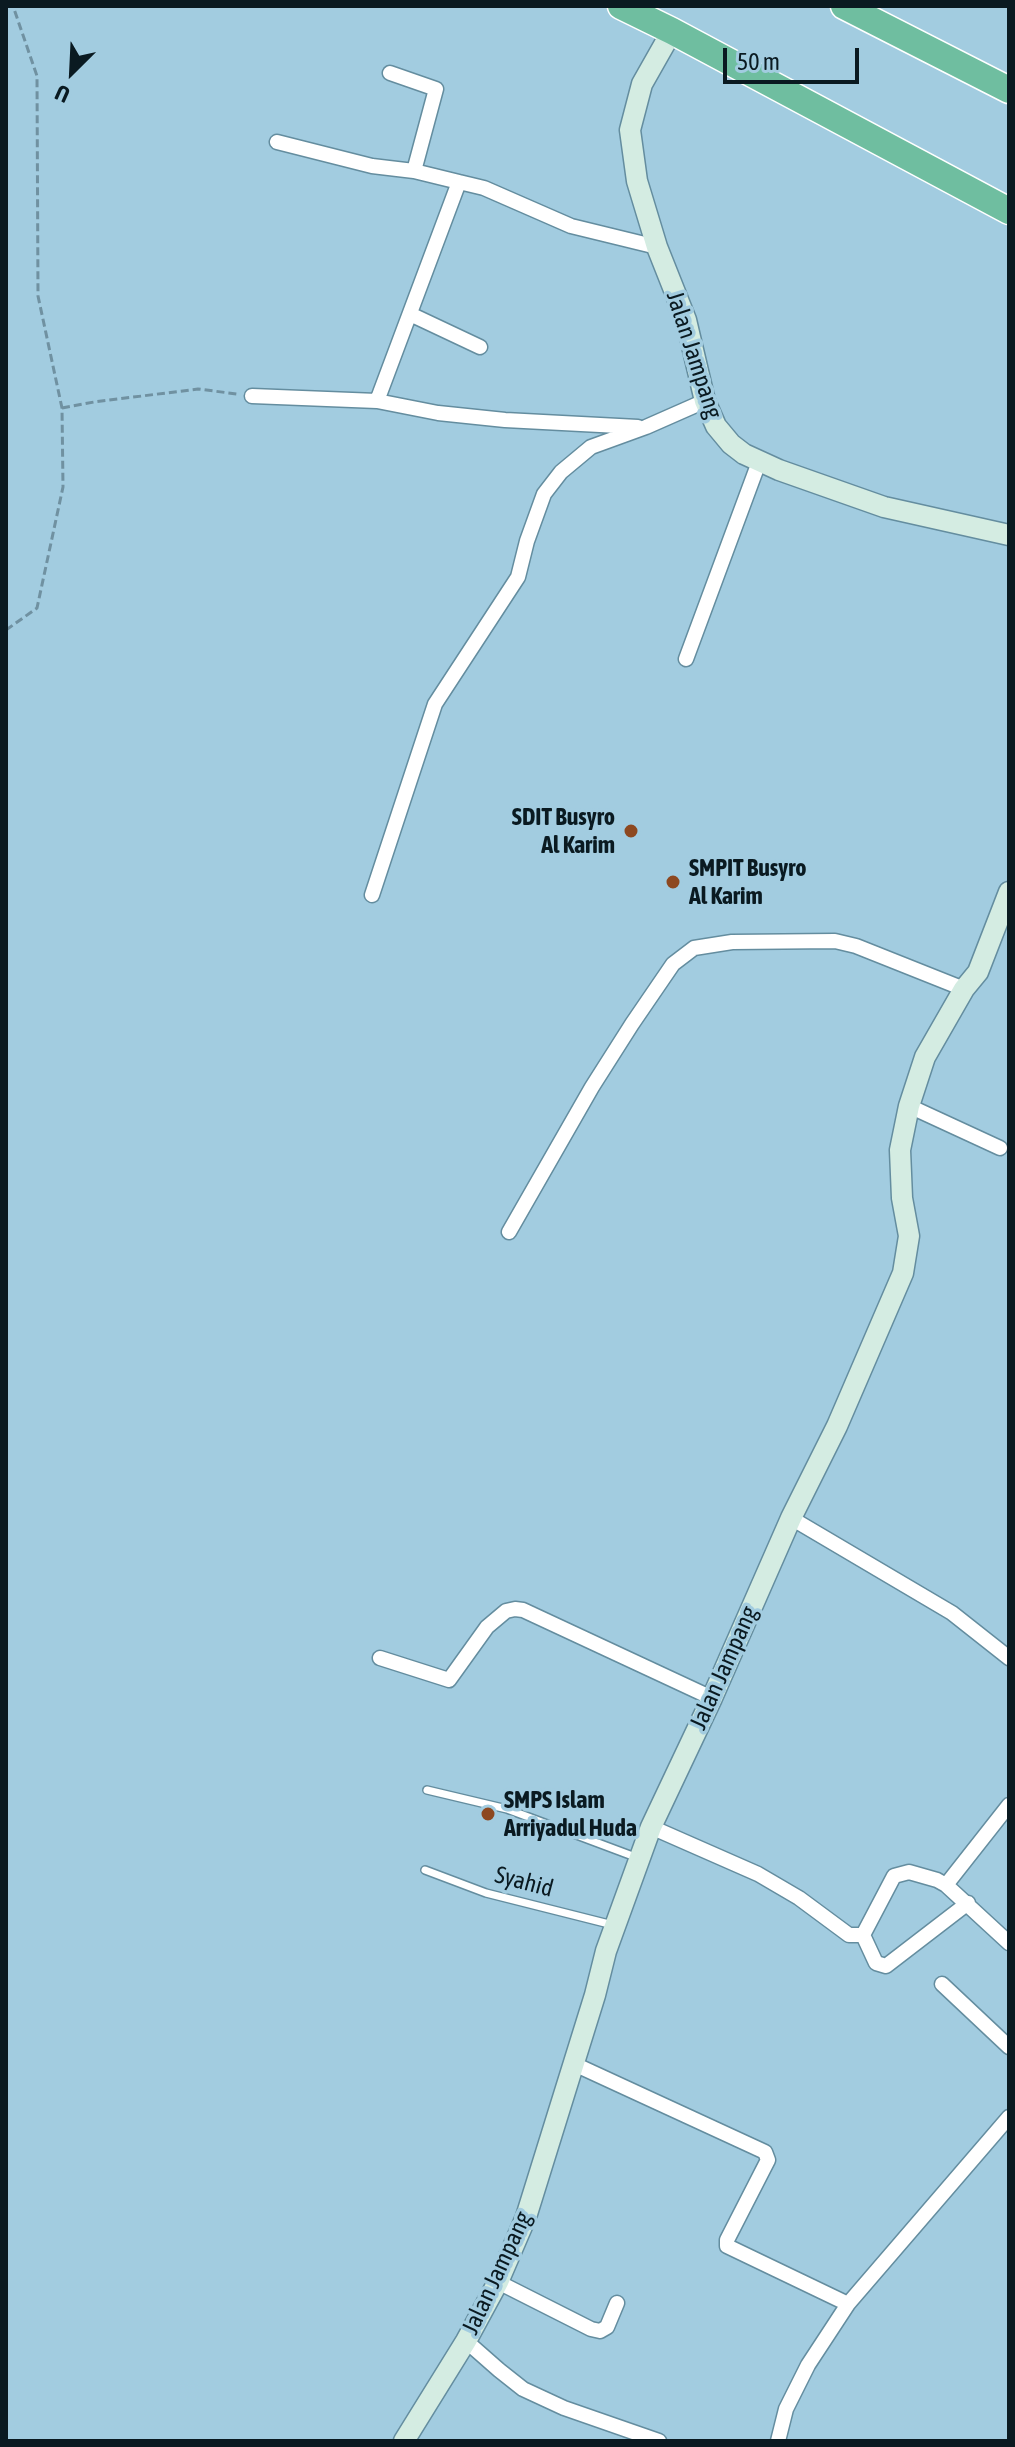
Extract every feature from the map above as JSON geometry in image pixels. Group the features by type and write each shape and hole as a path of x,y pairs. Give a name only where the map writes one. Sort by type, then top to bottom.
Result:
{"highway":[{"path":"621,6 1009,211"},
{"path":"844,6 1009,90"}],"street":[{"name":"Jalan Jampang","path":"672,31 642,84 630,130 637,181 657,247 686,320 705,401 716,426 731,444 759,462 884,507 1009,535"},
{"path":"390,73 436,89 414,171"},
{"path":"277,142 372,166 414,171 484,188 571,226 657,247"},
{"path":"377,401 459,182"},
{"path":"410,314 480,347"},
{"path":"252,396 377,401 438,413 505,420 646,427"},
{"path":"372,895 435,704 518,577 544,494 561,472 591,447 705,401"},
{"path":"686,659 759,462"},
{"name":"Jalan Jampang","path":"404,2441 466,2341 498,2282 526,2217 615,1925 651,1827 791,1518 837,1426 903,1273 909,1236 902,1198 900,1150 909,1106 925,1057 964,989 978,972 1009,892"},
{"path":"509,1232 632,1024 673,964 694,948 732,942 835,941 856,946 964,989"},
{"path":"909,1106 1000,1148"},
{"path":"791,1518 952,1613 1009,1658"},
{"path":"380,1658 449,1680 487,1627 506,1611 515,1609 712,1698"},
{"path":"946,1885 1009,1805"},
{"path":"651,1827 758,1874 799,1898 844,1933 863,1935"},
{"path":"863,1935 894,1876 902,1872 917,1873 946,1885 1009,1943"},
{"path":"863,1935 876,1963 886,1966 968,1903"},
{"path":"942,1984 1009,2047"},
{"path":"574,2064 765,2152 768,2160 727,2240 727,2246 848,2304"},
{"path":"778,2441 786,2409 808,2365 848,2304 1009,2117"},
{"path":"498,2282 600,2331 607,2327 617,2303"},
{"path":"466,2341 523,2389 564,2408 659,2441"}],"lane":[{"path":"427,1790 507,1809 639,1858"},
{"name":"Syahid","path":"425,1870 486,1893 615,1925"}],"path":[{"path":"6,630 37,608 63,487 62,408 38,296 37,76 13,6"},
{"path":"62,408 198,389 252,396"}],"place":[{"name":"SDIT Busyro Al Karim","path":"631,831"},
{"name":"SMPIT Busyro Al Karim","path":"673,882"},
{"name":"SMPS Islam Arriyadul Huda","path":"488,1814"}]}
